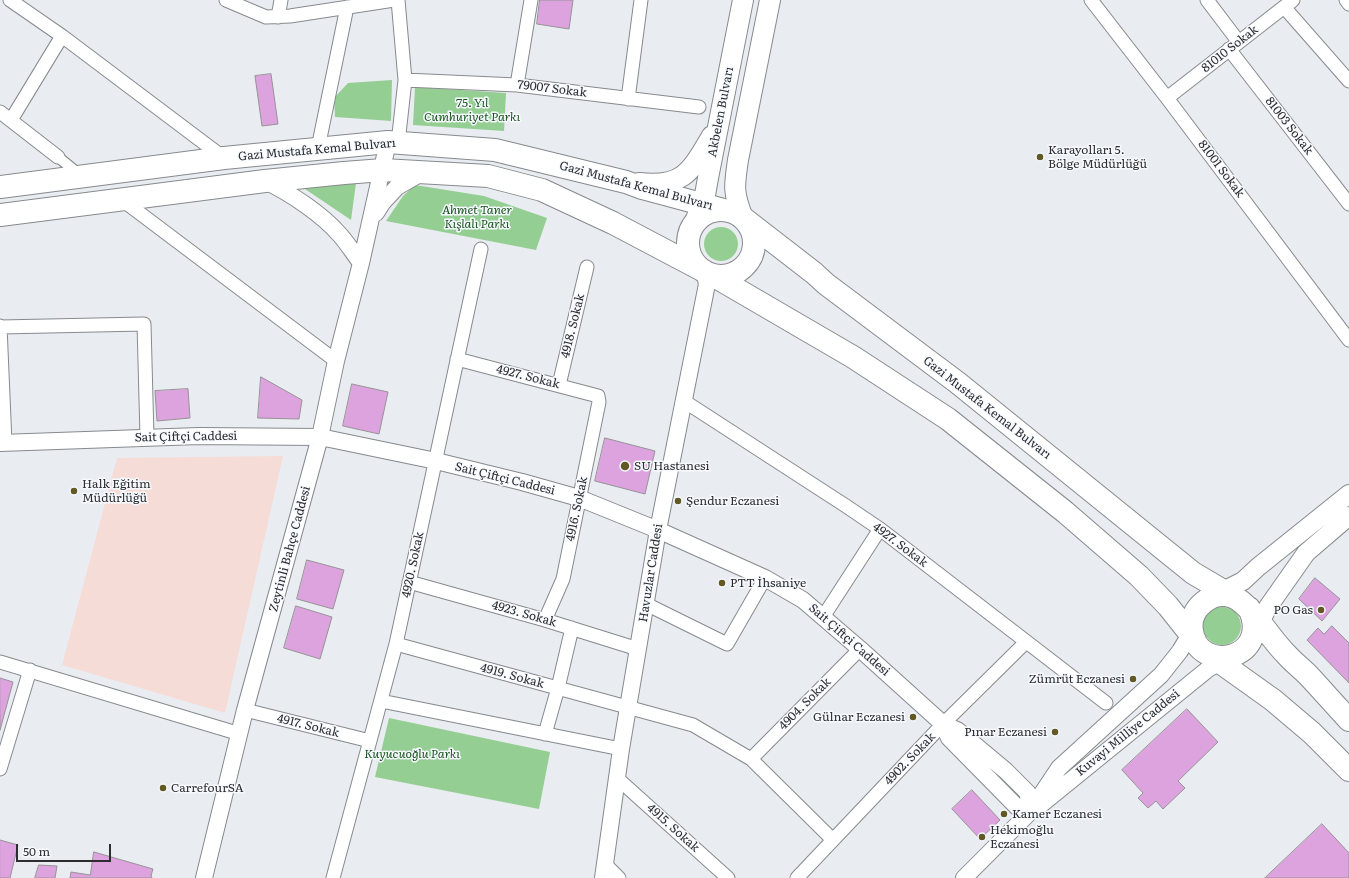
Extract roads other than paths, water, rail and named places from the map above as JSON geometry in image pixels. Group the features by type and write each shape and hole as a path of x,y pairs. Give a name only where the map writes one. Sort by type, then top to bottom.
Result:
{"highway":[{"name":"Gazi Mustafa Kemal Bulvarı","path":"0,187 224,158 318,148 393,143 495,150 626,182 698,213 734,214 814,273 826,284 958,384 1238,609 1308,676 1349,720"},
{"path":"0,216 265,181 383,170 488,176 542,190 613,223 709,274 853,357 948,419 1065,512 1139,576 1206,646 1312,733 1349,770"},
{"path":"698,213 690,232 688,243 690,254 695,264 709,274 725,276 736,273 745,267 751,258 754,248 754,237 750,227 734,214"},
{"path":"1202,602 1238,609 1247,646 1239,653 1206,646 1192,620 1196,610 1202,602"}],"main road":[{"name":"Akbelen Bulvarı","path":"698,213 708,178 743,0"},
{"path":"734,214 737,203 734,186 738,160 770,0"},
{"path":"626,182 653,185 673,182 690,171 719,124"},
{"path":"1349,494 1258,567 1243,581 1238,609 1268,606 1306,553 1349,516"}],"street":[{"path":"10,0 62,36 224,158"},
{"path":"226,0 266,17 290,16 394,0"},
{"path":"278,17 281,0"},
{"path":"371,220 366,206 370,182 383,170 393,143 405,80 398,0"},
{"path":"517,85 531,0"},
{"path":"628,99 641,0"},
{"name":"81001 Sokak","path":"1090,0 1167,98 1349,340"},
{"name":"81003 Sokak","path":"1207,0 1234,45 1349,204"},
{"path":"1346,0 1349,4"},
{"path":"1288,3 1349,81"},
{"name":"81010 Sokak","path":"1167,98 1288,3"},
{"path":"318,148 347,7"},
{"path":"11,120 62,36"},
{"name":"79007 Sokak","path":"405,80 517,85 699,107"},
{"path":"0,112 81,176"},
{"path":"371,220 383,202 397,187 423,172"},
{"path":"265,181 282,190 314,211 340,234 361,263"},
{"path":"121,199 336,361"},
{"name":"Zeytinli Bahçe Caddesi","path":"204,878 245,710 320,437 336,361 371,220"},
{"name":"4920. Sokak","path":"333,878 396,644 481,249"},
{"name":"4918. Sokak","path":"559,385 588,267"},
{"name":"Havuzlar Caddesi","path":"604,871 621,749 658,530 709,274"},
{"path":"2,443 0,327 144,324 147,437"},
{"name":"4927. Sokak","path":"457,360 598,396"},
{"name":"4916. Sokak","path":"545,620 562,579 600,402 598,396"},
{"name":"4927. Sokak","path":"684,401 846,506 880,530 1106,703"},
{"name":"Sait Çiftçi Caddesi","path":"2,443 199,436 320,437 436,461 522,482 579,498 658,530 765,578 803,600 943,724 957,730 1006,771 1028,793 1029,813"},
{"path":"823,617 880,530"},
{"path":"646,604 727,644 765,578"},
{"name":"4923. Sokak","path":"409,582 545,620 638,649"},
{"path":"545,734 558,688 572,628"},
{"name":"4902. Sokak","path":"797,878 943,724 1026,642"},
{"name":"4919. Sokak","path":"396,644 693,725 750,759 833,840"},
{"name":"Kuvayi Milliye Caddesi","path":"964,878 1029,813 1059,768 1161,675 1180,651 1206,646 1208,669 1163,704 1042,805 1029,813"},
{"name":"4904. Sokak","path":"750,759 860,649"},
{"path":"0,662 240,734"},
{"path":"0,769 30,670"},
{"path":"381,701 621,749"},
{"name":"4917. Sokak","path":"245,710 370,741"},
{"name":"4915. Sokak","path":"617,778 728,878"},
{"path":"604,871 619,878"}],"place":[{"name":"Karayolları 5. Bölge Müdürlüğü","path":"1040,157"},
{"name":"SU Hastanesi","path":"625,466"},
{"name":"Halk Eğitim Müdürlüğü","path":"74,491"},
{"name":"Şendur Eczanesi","path":"678,501"},
{"name":"PTT İhsaniye","path":"722,583"},
{"name":"PO Gas","path":"1321,610"},
{"name":"Zümrüt Eczanesi","path":"1133,679"},
{"name":"Gülnar Eczanesi","path":"913,717"},
{"name":"Pınar Eczanesi","path":"1055,732"},
{"name":"CarrefourSA","path":"163,788"},
{"name":"Kamer Eczanesi","path":"1004,814"},
{"name":"Hekimoğlu Eczanesi","path":"982,837"}],"park label":[{"name":"75. Yıl Cumhuriyet Parkı","path":"472,110"},
{"name":"Ahmet Taner Kışlalı Parkı","path":"477,217"},
{"name":"Kuyucuoğlu Parkı","path":"412,754"}]}
